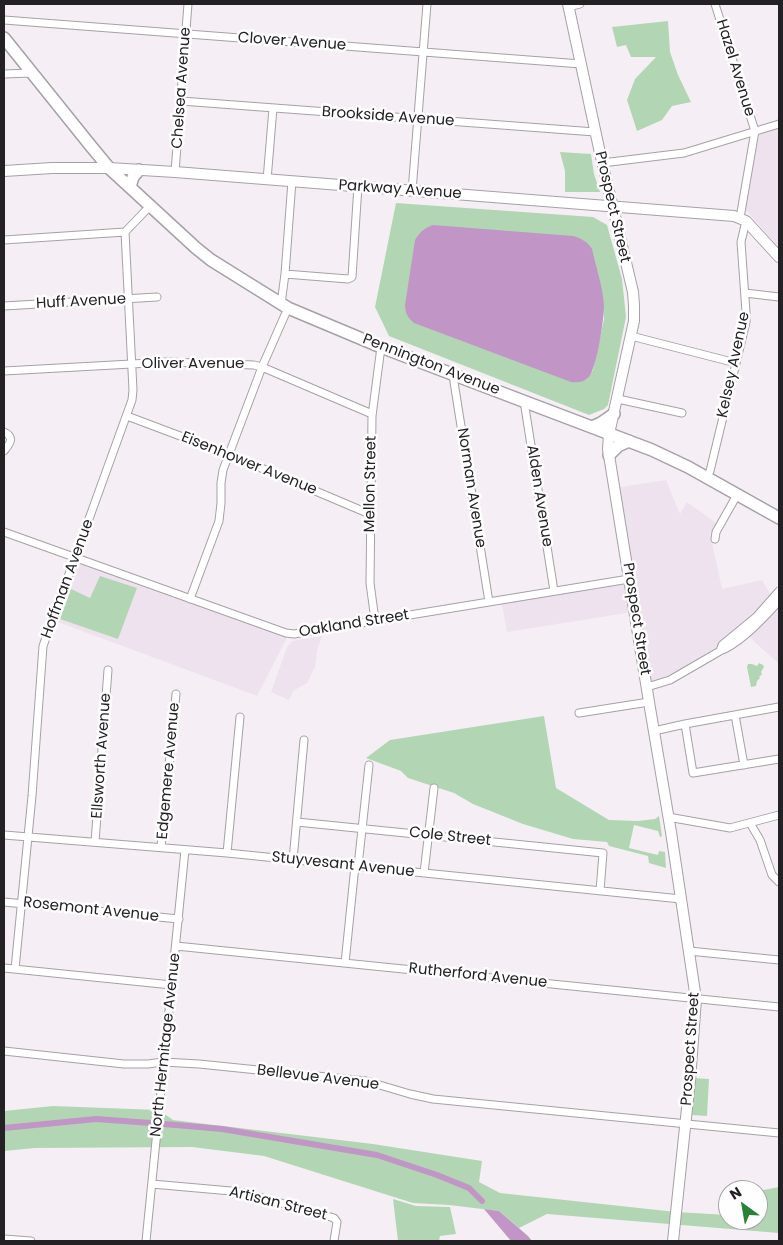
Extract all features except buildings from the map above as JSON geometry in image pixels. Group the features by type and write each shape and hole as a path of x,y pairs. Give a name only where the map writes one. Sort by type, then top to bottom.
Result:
{"main road":[{"name":"Pennington Avenue","path":"4,38 109,168 205,256 285,306 381,347 669,457 779,518"},
{"path":"130,187 133,177 139,170"},
{"path":"592,427 614,414"},
{"path":"609,455 618,446 628,441"}],"street":[{"name":"Chelsea Avenue","path":"175,172 188,4"},
{"path":"412,191 427,4"},
{"path":"568,5 580,4"},
{"name":"Hazel Avenue","path":"715,4 754,131"},
{"name":"Prospect Street","path":"568,5 602,163 633,292 634,321 609,434 609,455 690,951 696,999 696,1018 673,1241"},
{"name":"Clover Avenue","path":"4,20 581,64"},
{"path":"4,74 32,73"},
{"name":"Brookside Avenue","path":"181,101 595,132"},
{"path":"267,180 273,108"},
{"path":"602,163 684,153 779,124"},
{"name":"Kelsey Avenue","path":"707,477 746,322 741,242 754,131"},
{"name":"Parkway Avenue","path":"4,171 52,168 109,168 175,172 734,216 743,220"},
{"path":"190,599 219,521 221,504 220,483 228,454 285,306 285,274 292,181"},
{"path":"285,274 348,279 352,277 358,186"},
{"path":"4,240 125,232 150,205"},
{"path":"743,220 779,256"},
{"name":"Hoffman Avenue","path":"15,969 32,796 43,646 127,416 134,390 125,232"},
{"path":"745,293 779,297"},
{"name":"Huff Avenue","path":"4,306 158,297"},
{"path":"631,336 736,363"},
{"name":"Mellon Street","path":"375,620 370,583 372,414 381,347"},
{"name":"Oliver Avenue","path":"4,371 180,362 254,365 372,414"},
{"name":"Norman Avenue","path":"454,375 489,602"},
{"path":"618,398 682,413"},
{"name":"Alden Avenue","path":"524,401 554,591"},
{"name":"Eisenhower Avenue","path":"127,416 228,454 371,513"},
{"path":"4,432 9,435 10,439 9,445 4,451"},
{"path":"715,539 716,532 737,494"},
{"name":"Oakland Street","path":"4,532 286,633 294,634 629,579"},
{"path":"720,651 722,645 756,617 779,591"},
{"path":"647,687 670,680 727,648 758,623 779,601"},
{"name":"Ellsworth Avenue","path":"95,842 108,670"},
{"name":"Edgemere Avenue","path":"162,847 163,819 176,694"},
{"path":"579,713 649,702"},
{"path":"654,731 778,707"},
{"path":"735,715 744,765"},
{"path":"227,854 240,717"},
{"path":"685,724 693,773 779,759"},
{"path":"293,860 304,740"},
{"path":"345,964 363,828 369,765"},
{"path":"424,873 434,788"},
{"path":"668,816 730,828 779,815"},
{"name":"Cole Street","path":"297,822 603,853 600,891"},
{"path":"750,823 760,840 772,876 779,882"},
{"name":"Stuyvesant Avenue","path":"4,835 162,847 681,899"},
{"name":"North Hermitage Avenue","path":"146,1241 185,850"},
{"name":"Rosemont Avenue","path":"4,902 179,919"},
{"name":"Rutherford Avenue","path":"176,946 779,1007"},
{"path":"690,951 779,960"},
{"path":"4,968 172,985"},
{"name":"Bellevue Avenue","path":"4,1051 124,1064 163,1062 199,1064 366,1081 433,1099 779,1134"},
{"name":"Artisan Street","path":"152,1184 245,1193 334,1218 337,1222 334,1241"},
{"path":"4,1239 31,1241"}],"shaded area":[{"path":"779,127 779,248 746,210 744,205 761,132"},
{"path":"433,225 573,236 588,244 592,249 604,306 597,354 589,377 581,382 571,382 414,323 406,313 405,305 415,240 422,231"},
{"path":"666,480 680,514 687,502 716,523 710,533 722,589 762,580 775,602 717,647 683,669 653,682 643,664 633,612 507,632 501,599 630,579 614,488"},
{"path":"75,556 290,632 257,696 50,619"},
{"path":"779,603 779,664 747,635"},
{"path":"322,636 317,650 315,667 307,683 293,691 289,700 271,692 287,647 292,641"},
{"path":"484,1209 499,1211 532,1241 511,1241"}],"green space":[{"path":"668,21 670,52 678,75 691,102 672,106 662,120 637,131 627,100 635,79 656,57 631,57 626,45 617,47 612,27"},
{"path":"560,152 591,154 594,174 600,192 565,192 565,171"},
{"path":"396,203 593,217 607,225 622,279 626,317 608,405 604,409 589,415 389,336 375,307","holes":["433,225 602,293 604,319 593,370 587,379 576,382"]},
{"path":"100,576 137,588 118,639 60,619 71,589 90,598"},
{"path":"759,663 764,667 761,672 762,674 756,686 751,687 748,664 757,666"},
{"path":"544,716 556,788 609,820 638,821 655,819 659,816 662,836 660,837 658,831 634,825 629,848 658,855 659,851 665,852 666,868 649,863 648,856 609,846 607,842 573,839 523,824 473,804 454,793 408,778 401,771 366,758 390,740"},
{"path":"695,1078 709,1079 707,1116 692,1115"},
{"path":"53,1106 159,1110 173,1120 373,1144 482,1161 479,1182 500,1193 676,1212 718,1214 718,1228 547,1214 519,1228 499,1211 413,1203 264,1156 192,1147 35,1148 4,1151 4,1111"},
{"path":"779,1187 779,1233 742,1230 768,1230 768,1189"},
{"path":"393,1199 416,1206 450,1207 456,1234 440,1236 439,1241 398,1241"}],"waterway":[{"path":"4,1128 96,1119 151,1123"},
{"path":"164,1124 222,1129 377,1155 469,1188 482,1201"}]}
